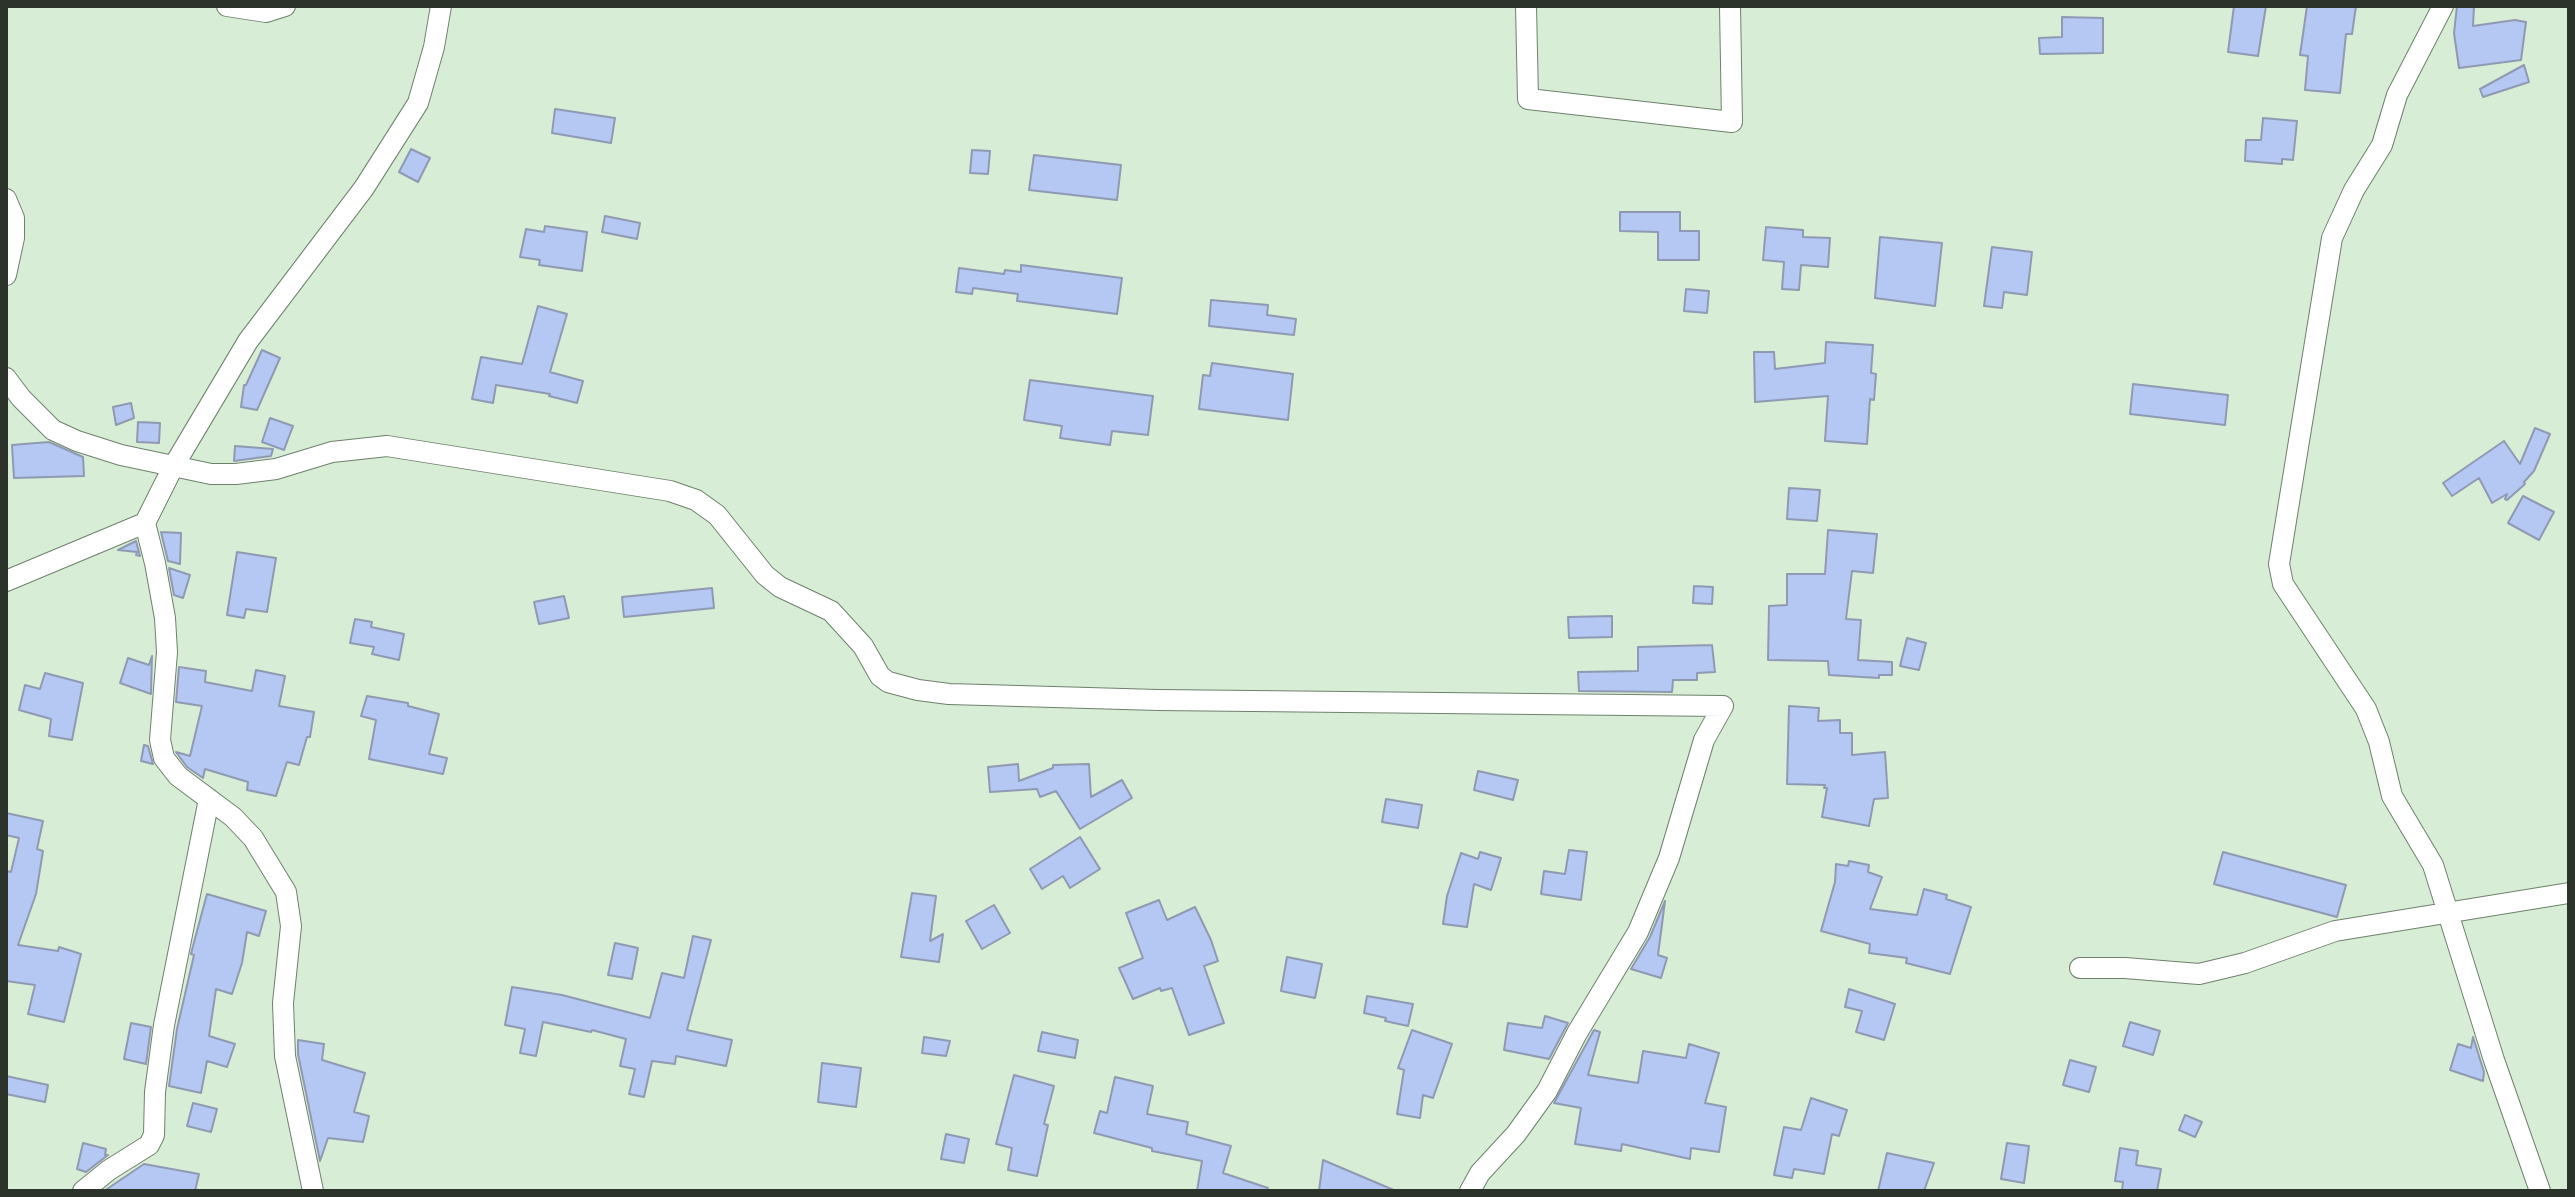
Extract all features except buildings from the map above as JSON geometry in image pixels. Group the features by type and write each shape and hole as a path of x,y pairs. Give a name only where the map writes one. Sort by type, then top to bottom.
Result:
{"street":[{"path":"227,6 266,12 285,6"},
{"path":"313,1191 284,1048 283,1003 291,926 286,892 253,838 233,817 178,776 164,758 160,740 167,652 165,618 145,523 173,467 248,341 364,188 418,103 434,47 441,6"},
{"path":"1526,6 1528,99 1732,122 1730,6"},
{"path":"2443,6 2397,95 2382,145 2354,190 2332,238 2279,564 2283,584 2366,709 2379,742 2392,796 2433,865 2446,914 2540,1191"},
{"path":"6,199 14,218 14,238 6,275"},
{"path":"6,378 53,430 77,441 211,474 276,469 332,452 387,446 670,491 696,500 717,515 748,556 780,587 831,611 863,646 880,676 888,682 918,690 949,694 1158,700 1723,706 1704,740 1669,858 1638,932 1577,1033 1547,1091 1516,1134 1480,1173 1470,1191"},
{"path":"6,581 145,523"},
{"path":"83,1191 149,1145 154,1135 155,1092 164,1025 209,799"},
{"path":"2080,968 2199,974 2245,963 2335,931 2569,893"}]}
